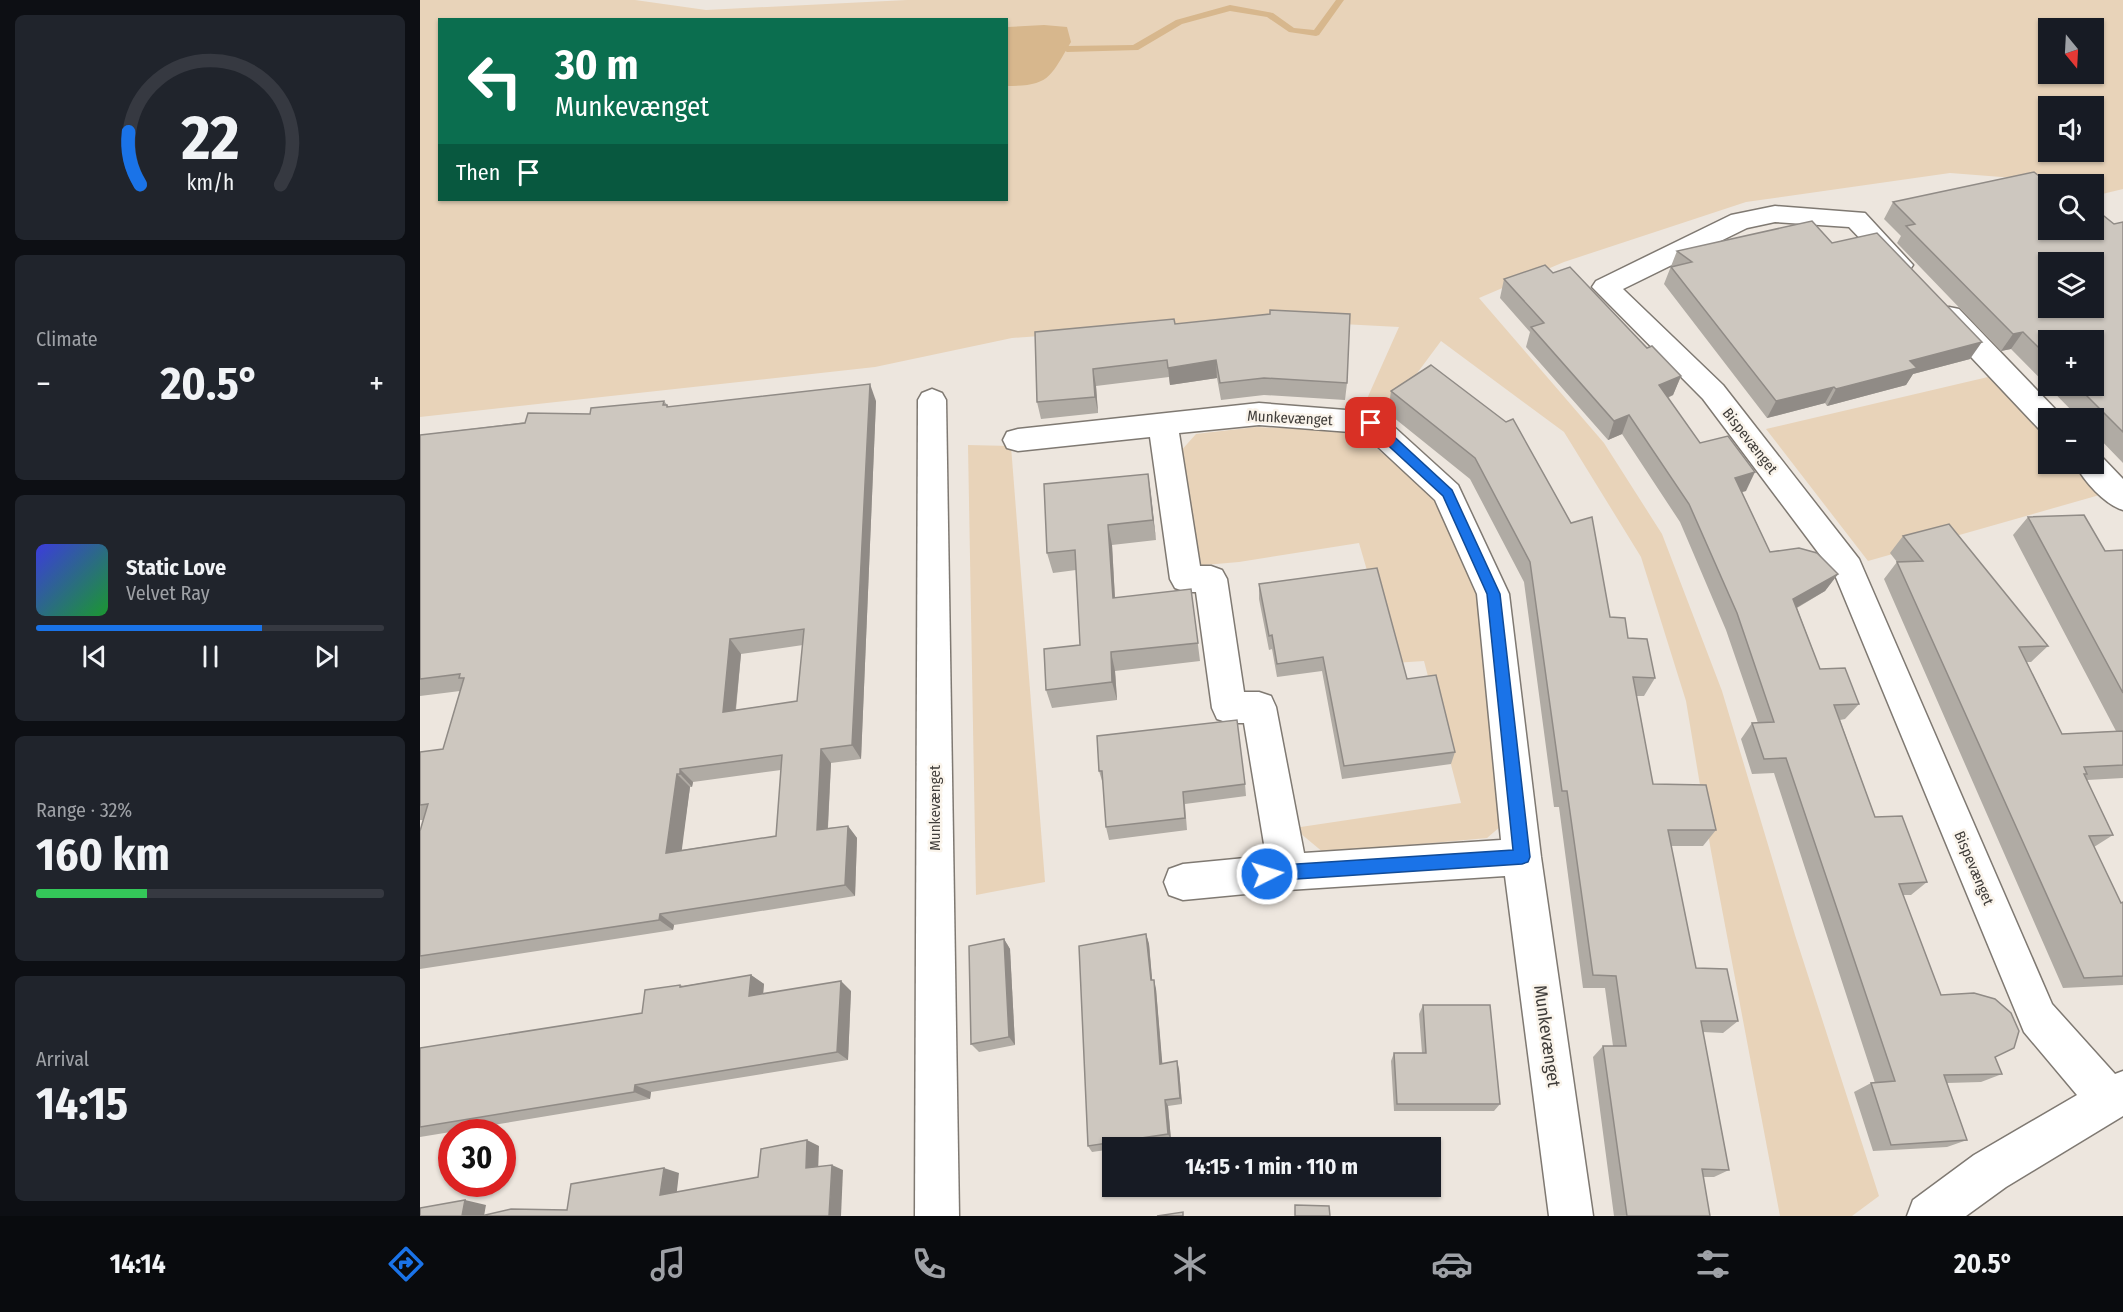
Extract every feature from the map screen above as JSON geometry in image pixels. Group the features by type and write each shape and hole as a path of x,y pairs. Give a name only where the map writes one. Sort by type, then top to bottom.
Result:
{"street":[{"name":"Bispevænget","path":"1929,1216 1990,1171 2116,1096 2038,1018 1848,568 1713,392 1605,287 1740,221 1775,214 1856,219 2038,409"},
{"name":"Munkevænget","path":"932,399 937,1216"},
{"name":"Munkevænget","path":"1018,440 1259,414 1371,423 1448,493 1493,594 1522,857 1571,1216"},
{"path":"1163,424 1186,579 1211,579 1229,708 1259,707 1288,872"},
{"path":"2100,474 2123,498"},
{"path":"1183,882 1288,872 1522,857"}],"shaded area":[{"path":"420,0 635,0 706,10 907,0 2123,0 2123,189 2104,194 2104,174 2038,174 2038,180 1950,173 1746,202 1564,262 1479,298 1604,443 1662,534 1722,691 1795,935 1879,1196 1852,1216 1780,1216 1711,851 1686,701 1641,557 1564,432 1441,341 1389,411 1366,401 1399,327 1263,320 1012,338 875,367 420,417"},
{"path":"1044,25 1067,27 1071,42 1047,77 1032,84 1008,86 1008,27"},
{"path":"1988,377 2038,427 2038,474 2084,474 2103,494 1868,561 1766,429"},
{"path":"1256,427 1356,431 1434,497 1476,591 1501,826 1487,838 1324,853 1294,828 1461,803 1424,661 1394,663 1359,543 1239,562 1193,566 1179,453 1196,434"},
{"path":"968,445 1011,446 1045,882 976,895"}],"building":[{"path":"2034,172 2038,175 2038,240 2104,240 2104,216 2114,224 2123,222 2123,432 2104,413 2104,408 2099,408 2087,396 2104,396 2104,330 2038,330 2038,347 2023,332 2013,334 1906,226 1915,224 1893,202"},
{"path":"1812,221 1832,243 1877,233 1982,342 1910,361 1917,368 1836,389 1834,387 1776,401 1671,267 1692,262 1677,251"},
{"path":"1545,265 1553,273 1570,267 1647,348 1652,346 1681,376 1659,385 1700,443 1728,436 1755,472 1735,478 1770,552 1799,548 1817,553 1838,574 1793,599 1820,669 1845,668 1859,704 1834,705 1875,817 1902,816 1927,882 1899,884 1941,995 1974,993 1995,999 2011,1013 2019,1031 2014,1048 1995,1057 2002,1074 1944,1075 1967,1140 1891,1145 1871,1083 1895,1081 1786,758 1764,759 1752,723 1774,722 1737,613 1689,504 1629,415 1614,421 1531,327 1544,323 1504,279"},
{"path":"1270,310 1350,314 1347,383 1264,378 1220,383 1216,360 1168,368 1167,360 1093,369 1095,397 1037,402 1035,332 1174,319 1175,324 1270,314"},
{"path":"1431,365 1506,422 1513,419 1571,523 1592,517 1610,617 1625,618 1628,638 1647,639 1655,678 1633,677 1653,784 1706,785 1716,830 1668,830 1696,968 1727,969 1738,1021 1701,1021 1729,1170 1702,1169 1710,1216 1627,1216 1603,1046 1626,1046 1616,976 1593,975 1567,791 1562,791 1530,562 1475,458 1391,391"},
{"path":"870,384 852,745 821,749 817,830 848,826 845,885 660,914 659,920 420,956 420,831 428,804 420,805 420,752 443,749 464,678 459,678 460,674 420,679 420,435 525,423 528,413 590,414 591,408 664,401 663,405 667,407","holes":["804,629 797,701 723,712 730,639","782,755 776,836 666,853 677,774 680,774 680,769"]},
{"path":"1148,474 1153,520 1108,525 1113,598 1191,589 1198,643 1111,652 1112,682 1046,690 1044,649 1080,645 1075,550 1047,553 1044,484"},
{"path":"2084,515 2105,551 2123,550 2123,693 2028,517"},
{"path":"1949,524 2048,646 2019,647 2062,734 2123,731 2123,765 2084,767 2087,774 2084,774 2113,835 2089,836 2121,903 2123,902 2123,976 2084,978 1897,562 1923,561 1903,536"},
{"path":"1377,568 1407,679 1436,675 1455,752 1344,766 1323,657 1277,664 1259,584"},
{"path":"1237,720 1245,784 1183,792 1185,818 1106,827 1097,736"},
{"path":"1146,934 1151,980 1154,980 1160,1064 1177,1061 1180,1098 1165,1100 1168,1134 1148,1137 1102,1137 1102,1144 1088,1146 1079,946"},
{"path":"1004,939 1009,1037 971,1044 969,946"},
{"path":"751,975 749,996 841,981 837,1052 635,1085 634,1092 469,1119 438,1119 438,1124 420,1127 420,1048 642,1013 645,990 680,985 680,987"},
{"path":"1423,1005 1490,1005 1500,1104 1397,1104 1394,1053 1426,1053"},
{"path":"807,1140 806,1168 832,1165 829,1216 481,1216 511,1209 567,1210 571,1184 664,1168 660,1195 758,1177 761,1149"},
{"path":"465,1200 462,1216 420,1216 420,1208"},
{"path":"1295,1205 1329,1206 1330,1216 1295,1216"},
{"path":"1183,1212 1183,1216 1157,1216"}],"waterway":[{"path":"1067,49 1135,48 1179,22 1230,8 1270,15 1292,30 1316,33 1340,0"}],"route":[{"path":"1267,874 1522,857 1493,594 1448,493 1371,423"}]}
